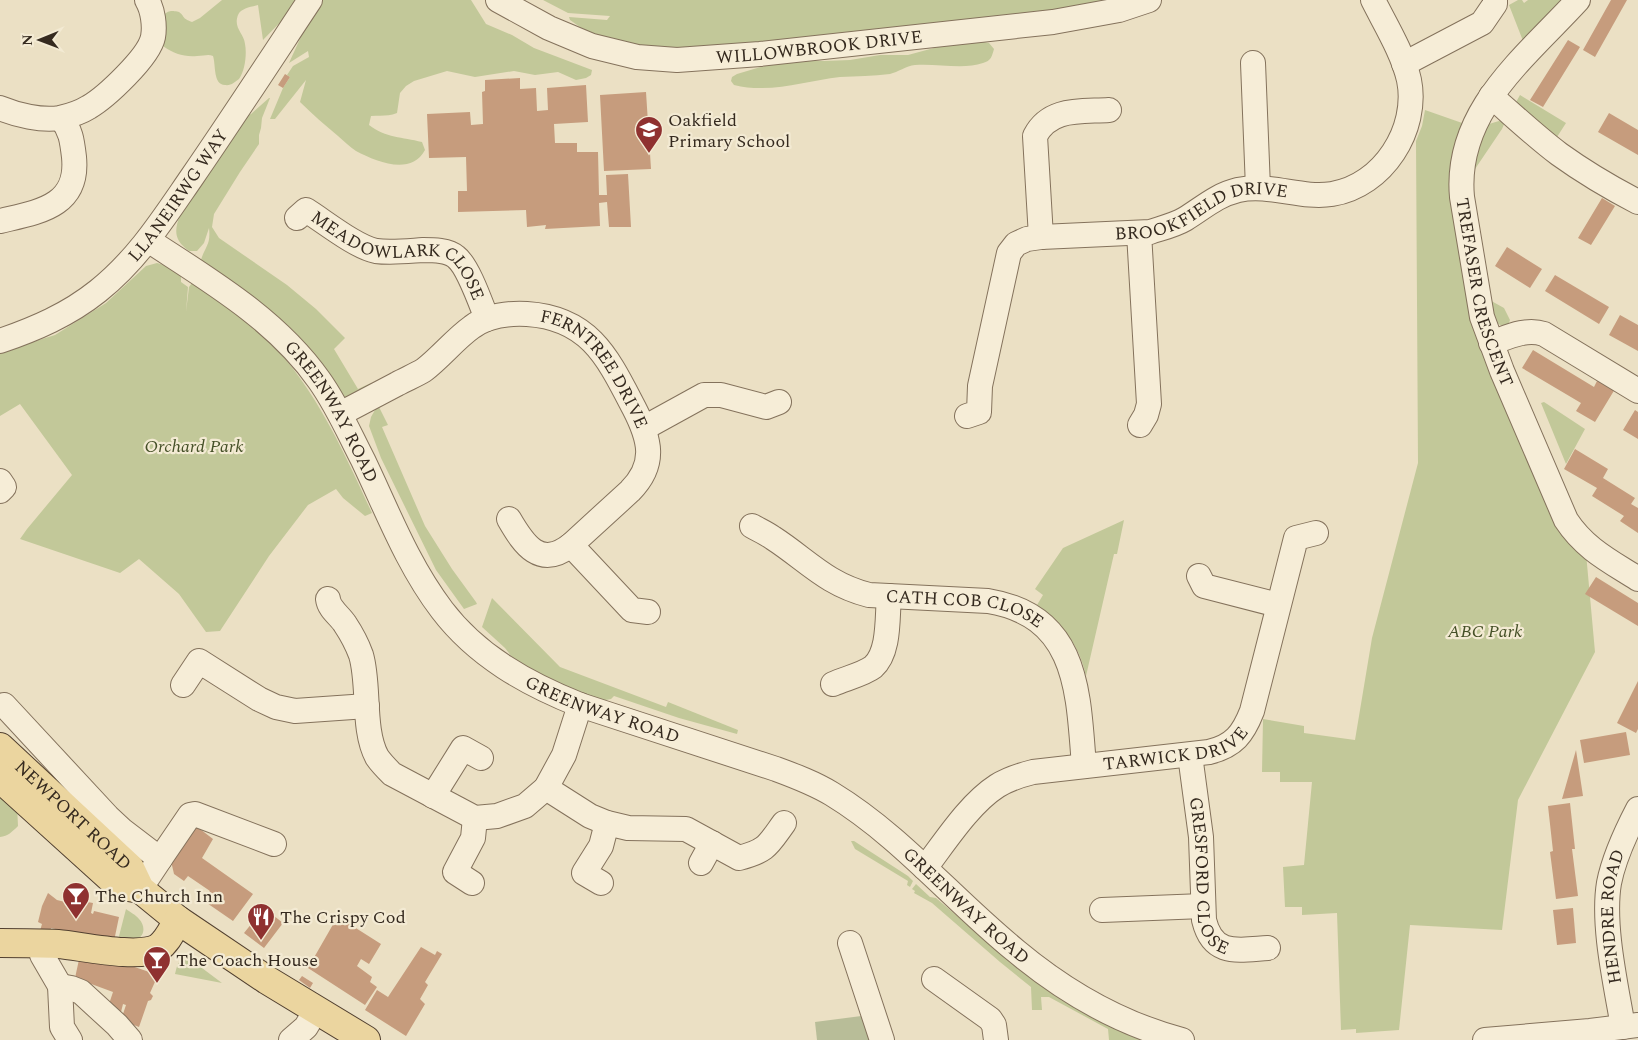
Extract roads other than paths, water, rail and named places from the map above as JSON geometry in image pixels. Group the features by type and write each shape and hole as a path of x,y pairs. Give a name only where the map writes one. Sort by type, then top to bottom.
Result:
{"main road":[{"name":"NEWPORT ROAD","path":"0,747 130,868 140,889 178,920 249,969 366,1040"},
{"name":"NEWPORT ROAD","path":"0,778 118,885 140,889"},
{"path":"0,943 42,943 125,952 150,950 156,949 167,939 178,920"}],"street":[{"path":"0,108 33,117 61,118 87,108 148,65 153,38 153,19 147,0"},
{"name":"LLANEIRWG WAY","path":"0,341 52,322 80,304 121,271 136,256 232,119 310,0"},
{"name":"WILLOWBROOK DRIVE","path":"498,0 549,28 592,46 637,57 678,60 760,54 1053,22 1119,10 1149,0"},
{"name":"BROOKFIELD DRIVE","path":"967,416 980,412 980,386 1009,254 1016,244 1027,239 1041,237 1139,233 1166,227 1184,220 1214,199 1240,189 1258,188 1304,195 1331,194 1355,186 1375,174 1392,155 1402,137 1408,118 1410,99 1409,80 1404,64 1373,0"},
{"path":"1404,64 1482,24 1495,4 1495,0"},
{"name":"TREFASER CRESCENT","path":"1578,0 1510,72 1491,96 1468,138 1460,179 1480,307 1491,343 1566,520 1574,532 1588,546 1638,579"},
{"path":"1253,63 1258,188"},
{"path":"1491,96 1559,154 1600,181 1638,202"},
{"path":"1041,237 1035,136 1040,126 1050,118 1062,113 1109,110"},
{"path":"0,221 38,212 53,205 66,194 73,182 75,167 69,128 61,118"},
{"name":"MEADOWLARK CLOSE","path":"297,218 306,210 363,246 375,250 386,252 426,250 446,252 456,257 466,270 487,319"},
{"path":"1139,233 1149,404 1146,415 1140,425"},
{"name":"GREENWAY ROAD","path":"148,240 238,300 262,319 309,367 340,414 413,565 442,610 461,632 504,668 556,696 742,757 803,779 830,793 880,828 1009,946 1055,981 1097,1006 1124,1019 1144,1028 1182,1040"},
{"name":"FERNTREE DRIVE","path":"340,414 422,371 473,326 487,319 500,315 538,315 558,319 585,334 598,346 644,428 648,441 648,457 643,472 637,484 563,551 541,555 530,549 520,538 509,519"},
{"path":"1491,343 1526,332 1544,334 1638,391"},
{"path":"644,428 704,395 721,395 766,407 779,402"},
{"path":"0,481 4,486 0,490"},
{"name":"CATH COB CLOSE","path":"752,526 837,584 852,591 869,595 998,602 1023,611 1040,622 1065,652 1071,669 1076,686 1084,766"},
{"name":"TARWICK DRIVE","path":"925,868 976,802 998,785 1017,776 1033,772 1190,755 1220,750 1233,742 1247,724 1252,711 1296,538 1316,532"},
{"path":"571,545 632,610 648,612"},
{"path":"1199,576 1204,586 1278,605"},
{"path":"833,684 872,668 879,660 884,650 888,596"},
{"path":"328,599 329,604 353,637 361,655 371,740 376,755 392,774 475,818 497,816 525,806 546,788 564,755 580,704"},
{"path":"183,685 199,661 259,699 276,707 295,711 367,706"},
{"path":"4,705 108,817 160,859"},
{"path":"433,796 462,748 481,758"},
{"name":"GRESFORD CLOSE","path":"1190,755 1201,838 1206,931 1219,946 1227,949 1268,948"},
{"path":"546,788 590,816 607,823 628,828 686,829 707,853 739,858 756,854 767,846 784,823"},
{"name":"HENDRE ROAD","path":"1631,1026 1610,946 1608,913 1609,885 1614,862 1638,809"},
{"path":"140,889 190,815 195,814 274,844"},
{"path":"472,883 455,872 472,838 475,818"},
{"path":"601,883 584,873 601,846 607,823"},
{"path":"1102,910 1204,906"},
{"path":"42,943 42,955 60,986 62,1027 70,1040"},
{"path":"850,943 882,1040"},
{"path":"934,979 990,1019 994,1025 996,1040"},
{"path":"60,986 81,992 117,1025 130,1040"},
{"path":"291,1040 306,1027 316,1010"},
{"path":"1485,1040 1631,1026"}],"place":[{"name":"Oakfield Primary School","path":"649,154"},
{"name":"The Church Inn","path":"76,920"},
{"name":"The Crispy Cod","path":"261,941"},
{"name":"The Coach House","path":"157,984"}],"park label":[{"name":"Orchard Park","path":"194,446"},
{"name":"ABC Park","path":"1485,631"}]}
